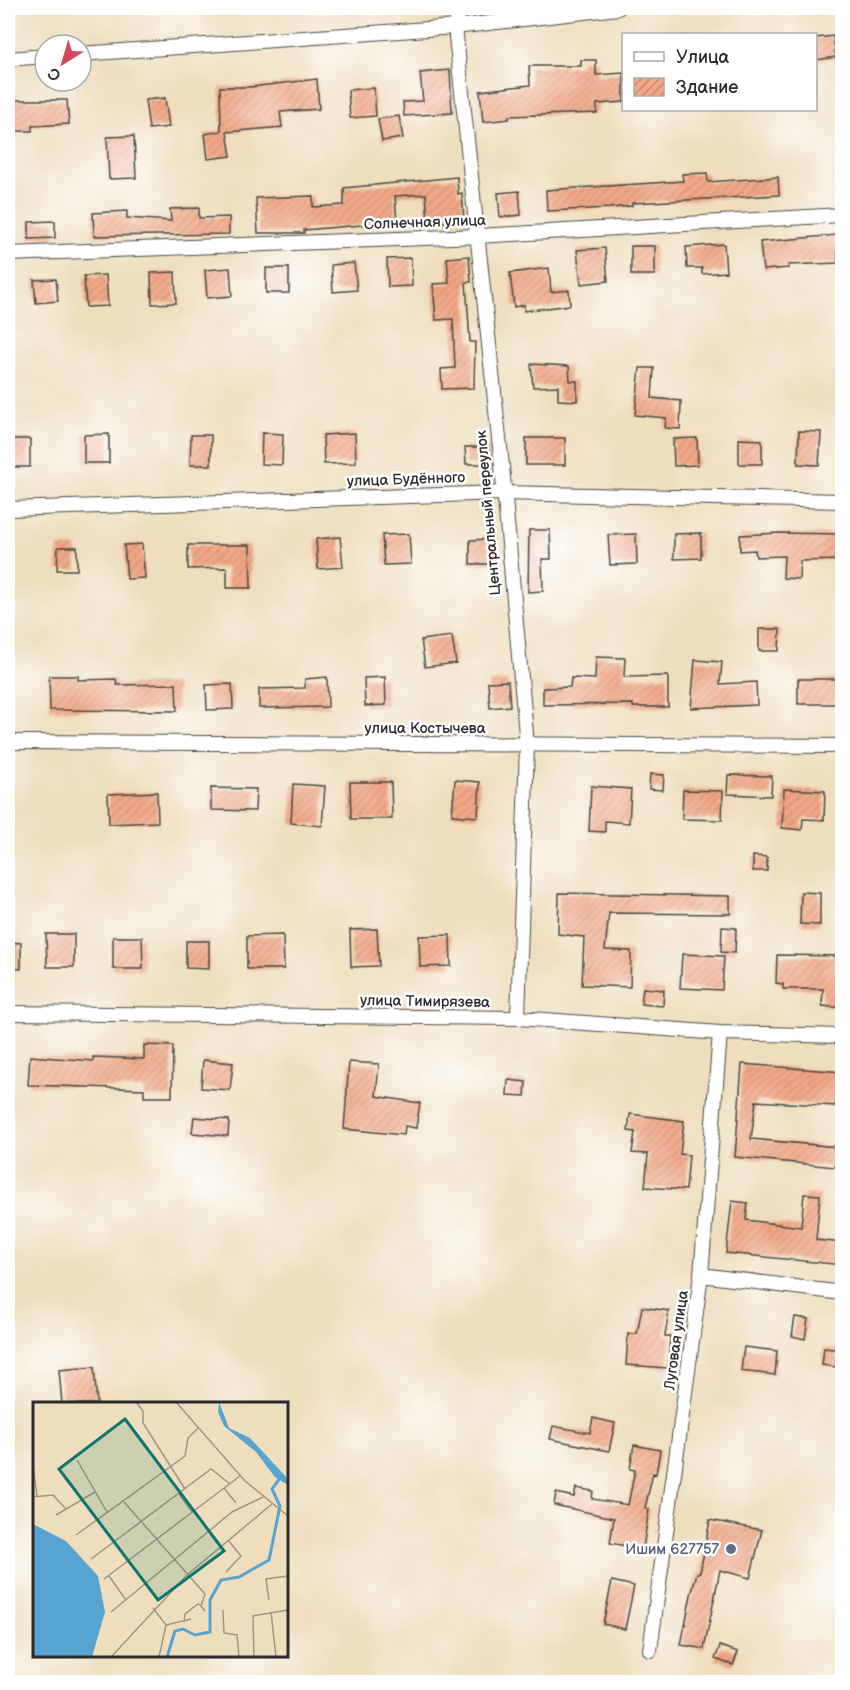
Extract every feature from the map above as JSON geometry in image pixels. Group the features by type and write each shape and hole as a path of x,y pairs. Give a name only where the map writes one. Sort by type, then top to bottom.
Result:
{"street":[{"name":"Центральный переулок","path":"460,8 455,27 478,236 527,745 518,1018"},
{"path":"93,53 455,27 618,8"},
{"path":"8,59 33,57"},
{"name":"Солнечная улица","path":"8,254 478,236 843,215"},
{"name":"улица Будённого","path":"8,509 503,492 843,501"},
{"name":"улица Костычева","path":"8,742 843,746"},
{"name":"улица Тимирязева","path":"8,1013 518,1018 720,1033 843,1036"},
{"name":"Луговая улица","path":"650,1650 701,1275 720,1033"},
{"path":"701,1275 843,1293"}],"building":[{"path":"833,36 836,57 817,60 817,38"},
{"path":"581,60 596,60 596,75 622,73 622,102 597,104 597,113 509,116 509,119 483,122 480,91 530,85 529,66 581,66"},
{"path":"450,70 452,113 404,116 403,102 423,101 420,73"},
{"path":"317,79 319,109 280,112 282,127 227,132 231,156 208,159 205,134 221,131 220,87 251,87"},
{"path":"374,88 376,116 350,118 348,90"},
{"path":"165,98 169,127 149,129 145,100"},
{"path":"9,100 67,100 69,124 32,126 32,131 9,131"},
{"path":"399,116 403,138 382,141 378,119"},
{"path":"134,136 136,178 109,179 107,137"},
{"path":"707,173 708,182 778,177 779,195 632,203 632,206 547,211 546,190 683,181 682,174"},
{"path":"457,177 458,194 462,193 464,220 428,223 426,194 395,196 397,222 304,230 304,233 258,233 256,198 313,196 313,207 344,205 344,188"},
{"path":"519,191 521,215 500,217 498,193"},
{"path":"199,208 199,218 229,217 229,234 94,236 93,213 127,211 127,218 171,221 170,209"},
{"path":"55,221 55,238 29,239 29,222"},
{"path":"837,235 838,263 788,265 789,268 763,270 760,242"},
{"path":"724,244 726,272 702,274 702,268 687,268 686,247"},
{"path":"631,246 655,246 655,275 631,275"},
{"path":"605,248 608,281 581,284 577,250"},
{"path":"469,256 471,282 466,282 470,342 475,342 474,388 442,389 441,369 455,368 453,319 436,320 433,284 449,283 447,258"},
{"path":"411,258 412,286 388,287 387,259"},
{"path":"354,263 357,290 333,292 331,265"},
{"path":"230,268 232,296 207,298 205,270"},
{"path":"266,268 289,268 289,293 266,293"},
{"path":"549,268 551,292 569,290 570,305 524,311 524,305 514,307 510,273"},
{"path":"175,272 176,303 152,304 151,273"},
{"path":"106,275 108,306 86,307 84,276"},
{"path":"56,279 58,301 36,303 34,280"},
{"path":"531,364 569,366 570,381 577,381 577,401 558,400 558,386 533,387"},
{"path":"640,368 654,368 652,398 681,401 680,429 665,428 666,418 635,415"},
{"path":"799,431 821,432 819,465 798,464"},
{"path":"262,433 283,434 282,465 261,464"},
{"path":"355,433 356,463 324,464 323,435"},
{"path":"109,434 109,463 84,463 84,435"},
{"path":"191,435 211,435 211,465 190,465"},
{"path":"526,438 565,438 565,465 526,465"},
{"path":"697,438 698,465 674,466 673,439"},
{"path":"8,439 30,439 30,467 8,467"},
{"path":"739,439 762,440 762,464 739,464"},
{"path":"465,447 489,447 489,464 466,464"},
{"path":"529,530 550,530 551,559 542,559 543,591 528,592"},
{"path":"701,533 701,558 674,559 674,534"},
{"path":"409,534 411,564 384,565 382,535"},
{"path":"636,534 637,564 610,565 608,535"},
{"path":"843,534 843,560 800,561 799,579 783,578 784,556 756,557 755,550 740,551 740,535"},
{"path":"340,537 343,567 318,569 316,539"},
{"path":"493,539 493,564 470,564 470,540"},
{"path":"142,544 145,578 127,579 124,545"},
{"path":"188,545 250,545 251,588 227,588 227,568 188,569"},
{"path":"58,547 77,547 77,570 57,570"},
{"path":"759,629 780,629 779,651 759,651"},
{"path":"452,636 456,663 425,667 421,640"},
{"path":"596,657 625,658 624,677 668,676 668,707 633,707 633,704 543,705 543,688 570,687 571,678 595,679"},
{"path":"695,660 722,662 720,684 756,682 757,705 691,708"},
{"path":"49,676 78,676 78,680 116,679 117,685 176,684 177,711 50,710"},
{"path":"327,677 328,707 259,708 259,689 305,688 305,679"},
{"path":"385,677 386,705 365,706 364,678"},
{"path":"798,679 843,679 843,704 798,704"},
{"path":"508,681 510,706 490,708 488,682"},
{"path":"232,684 233,709 207,710 206,685"},
{"path":"650,774 664,775 663,790 649,789"},
{"path":"728,775 772,776 771,796 727,794"},
{"path":"455,780 480,782 478,817 452,815"},
{"path":"350,782 391,782 392,819 351,819"},
{"path":"293,784 325,786 322,826 291,823"},
{"path":"591,786 631,789 629,823 605,821 605,832 589,831"},
{"path":"211,788 256,789 255,811 211,810"},
{"path":"784,789 825,791 824,820 803,819 802,830 782,828"},
{"path":"683,790 723,791 722,820 682,819"},
{"path":"157,792 158,822 109,824 108,794"},
{"path":"753,856 767,857 767,871 753,871"},
{"path":"801,892 820,893 820,925 800,924"},
{"path":"559,893 730,896 730,914 609,913 605,950 631,951 630,987 582,985 584,937 558,934"},
{"path":"722,927 736,928 735,953 721,952"},
{"path":"377,929 379,966 351,967 350,930"},
{"path":"46,934 74,934 74,967 47,967"},
{"path":"283,935 284,969 247,969 247,936"},
{"path":"450,935 451,966 420,967 419,936"},
{"path":"113,937 142,937 143,969 113,969"},
{"path":"186,941 209,941 209,969 186,968"},
{"path":"8,942 21,943 21,969 8,968"},
{"path":"682,954 724,956 722,990 680,988"},
{"path":"777,955 843,956 843,1008 822,1006 823,989 783,989 783,984 776,983"},
{"path":"643,988 664,990 663,1006 641,1004"},
{"path":"144,1045 173,1046 172,1097 144,1097 144,1089 28,1085 30,1056 93,1061 93,1057 144,1059"},
{"path":"203,1060 233,1063 230,1090 201,1088"},
{"path":"349,1062 379,1064 376,1096 420,1103 416,1128 405,1126 404,1135 344,1129"},
{"path":"742,1064 843,1072 843,1094 837,1094 836,1106 756,1101 751,1139 837,1147 835,1167 735,1157"},
{"path":"508,1080 526,1082 525,1096 507,1095"},
{"path":"630,1114 684,1121 680,1154 689,1155 686,1190 645,1187 648,1154 632,1153 635,1132 628,1131"},
{"path":"194,1117 229,1120 228,1136 192,1133"},
{"path":"804,1194 820,1195 816,1240 843,1243 843,1265 726,1253 732,1201 748,1203 746,1220 801,1227"},
{"path":"642,1307 669,1311 665,1336 670,1336 668,1368 626,1365 628,1334 637,1334"},
{"path":"795,1317 808,1319 805,1339 792,1336"},
{"path":"744,1347 777,1351 775,1375 741,1371"},
{"path":"824,1348 843,1350 843,1368 822,1365"},
{"path":"94,1367 97,1402 62,1402 59,1370"},
{"path":"593,1418 615,1423 609,1451 550,1439 553,1426 590,1433"},
{"path":"634,1445 660,1450 656,1474 653,1473 645,1508 649,1509 643,1549 610,1543 614,1518 554,1505 556,1493 574,1497 576,1488 593,1491 592,1499 628,1505 635,1470 630,1469"},
{"path":"710,1520 762,1530 750,1578 720,1570 704,1649 681,1645 691,1595 697,1573 700,1573"},
{"path":"612,1581 634,1586 625,1629 603,1624"},
{"path":"720,1646 738,1652 733,1665 715,1659"}],"place":[{"name":"Ишим 627757","path":"731,1549"}]}
